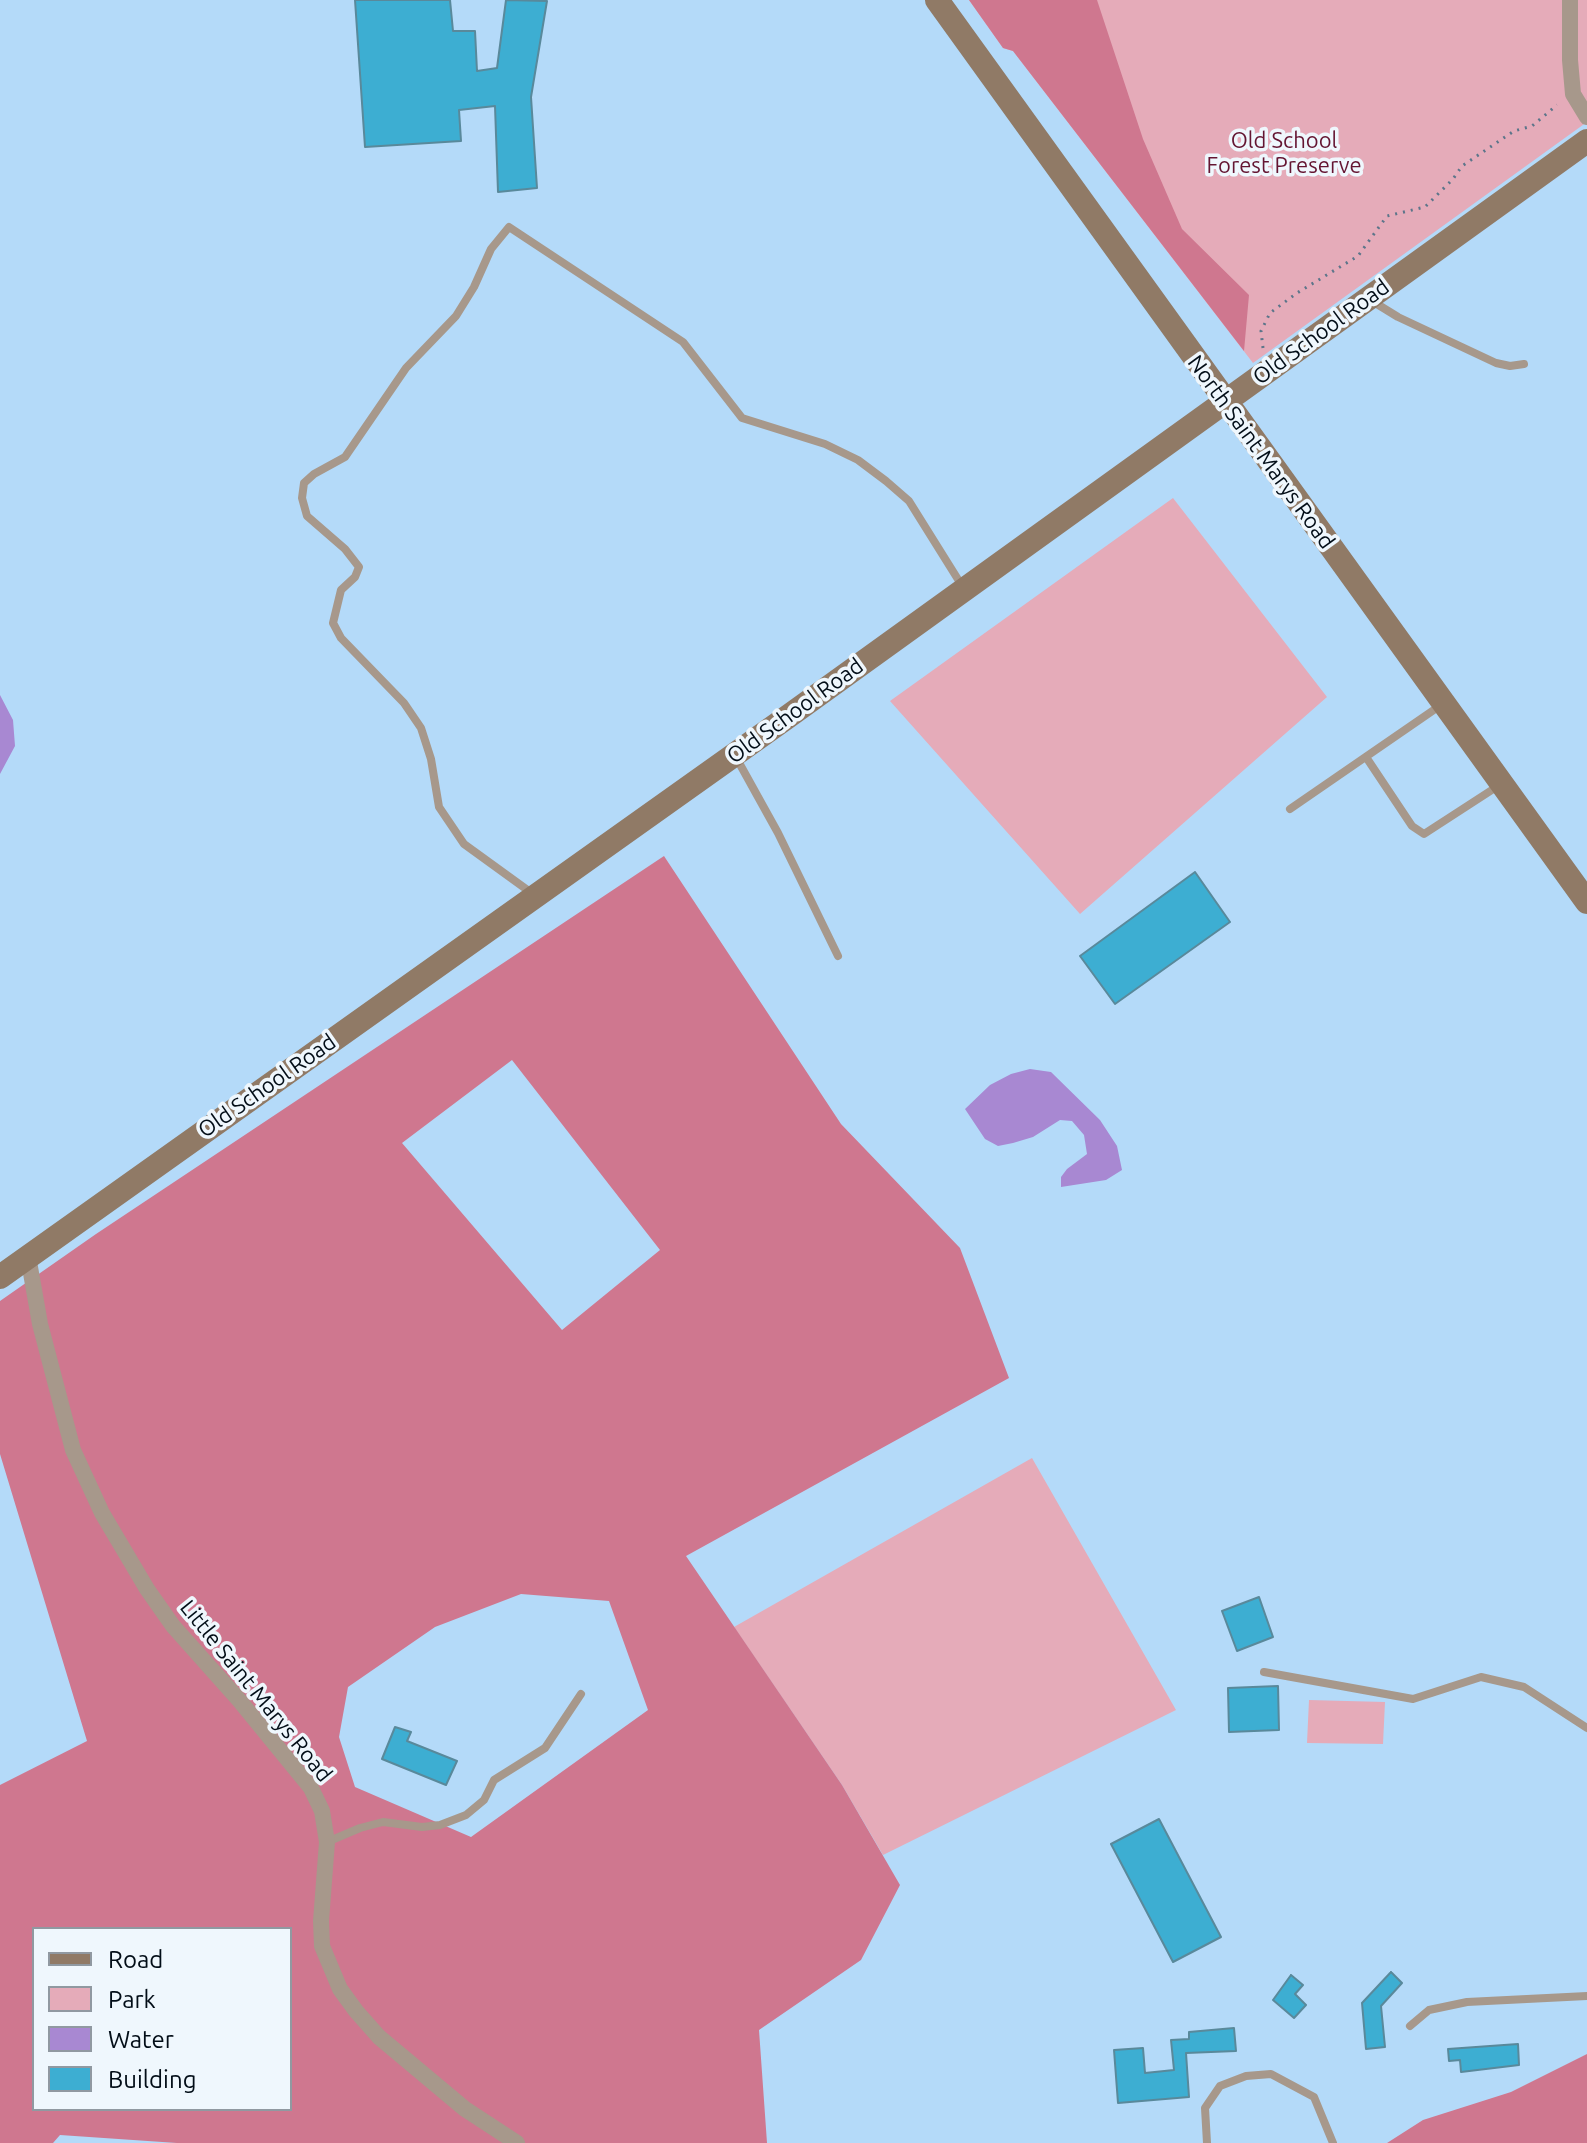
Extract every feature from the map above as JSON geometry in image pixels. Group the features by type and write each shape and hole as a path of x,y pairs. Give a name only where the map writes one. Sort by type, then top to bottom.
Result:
{"street":[{"name":"North Saint Marys Road","path":"937,0 1587,902"},
{"path":"1570,0 1573,94 1587,117"},
{"name":"Old School Road","path":"0,1277 734,755 1587,141"},
{"name":"Little Saint Marys Road","path":"28,1256 40,1324 83,1477 147,1589 173,1626 311,1788 322,1811 327,1842 327,1872 322,1892 322,1946 340,1989 379,2037 465,2109 517,2143"}],"lane":[{"path":"535,896 464,844 439,807 431,759 421,728 404,703 341,638 333,623 341,590 355,577 359,567 345,549 307,516 302,498 304,483 345,457 406,368 456,316 474,287 491,249 509,227 683,342 742,418 825,444 858,460 886,481 909,501 964,590"},
{"path":"1368,298 1398,317 1496,363 1510,366 1524,364"},
{"path":"1290,809 1444,703"},
{"path":"734,755 778,833 838,956"},
{"path":"1366,757 1412,826 1424,834 1502,783"},
{"path":"1264,1672 1413,1699 1481,1677 1524,1687 1587,1728"},
{"path":"327,1842 383,1822 422,1827 440,1825 466,1815 484,1800 494,1780 545,1748 581,1694"},
{"path":"1410,2026 1429,2010 1467,2002 1587,1996"},
{"path":"1207,2143 1205,2108 1220,2086 1246,2076 1271,2074 1314,2097 1333,2143"}],"path":[{"path":"1266,371 1261,331 1270,313 1358,256 1387,216 1425,207 1462,166 1514,131 1532,126 1573,94"}],"green space":[{"name":"Old School Forest Preserve","path":"969,0 1587,0 1587,122 1253,363 1013,51 1003,48"},
{"path":"1173,498 1327,697 1080,914 890,701"},
{"path":"1032,1458 1176,1710 883,1855 842,1785 734,1627"},
{"path":"1309,1700 1385,1702 1383,1744 1307,1743"}],"shaded area":[{"path":"969,0 1097,0 1143,139 1182,229 1249,295 1244,351 1013,51 1003,48"},
{"path":"664,856 841,1124 960,1248 1009,1378 686,1556 842,1785 900,1885 861,1960 759,2030 767,2143 177,2143 60,2135 53,2143 0,2143 0,1785 87,1741 0,1454 0,1301","holes":["512,1060 660,1250 562,1330 402,1143","521,1594 609,1601 648,1710 471,1837 355,1787 339,1737 348,1687 435,1627"]},
{"path":"1587,2054 1587,2143 1387,2143 1423,2120 1511,2092"}],"water":[{"path":"0,695 13,720 15,746 0,774"},
{"path":"1030,1069 1051,1072 1100,1120 1117,1146 1122,1170 1106,1180 1061,1187 1061,1177 1067,1169 1087,1154 1084,1135 1072,1121 1060,1120 1033,1137 1013,1143 998,1146 985,1139 965,1109 990,1085 1011,1074"}],"building":[{"path":"355,0 450,0 453,31 475,31 477,71 497,68 506,0 547,1 531,97 537,188 498,192 495,106 459,110 461,141 365,147"},
{"path":"1195,872 1230,922 1115,1004 1080,956"},
{"path":"1259,1597 1273,1637 1237,1651 1222,1611"},
{"path":"1278,1686 1279,1730 1229,1732 1228,1688"},
{"path":"395,1727 411,1732 407,1741 457,1761 446,1785 382,1759"},
{"path":"1159,1819 1221,1937 1173,1962 1111,1844"},
{"path":"1391,1972 1402,1983 1381,2006 1385,2047 1366,2049 1362,2003"},
{"path":"1291,1975 1303,1985 1295,1994 1306,2005 1294,2018 1273,2000"},
{"path":"1234,2028 1236,2051 1186,2053 1189,2097 1118,2103 1114,2050 1143,2048 1145,2073 1174,2070 1171,2040 1189,2039 1189,2032"},
{"path":"1518,2044 1519,2065 1461,2072 1460,2060 1449,2061 1448,2049"}]}
